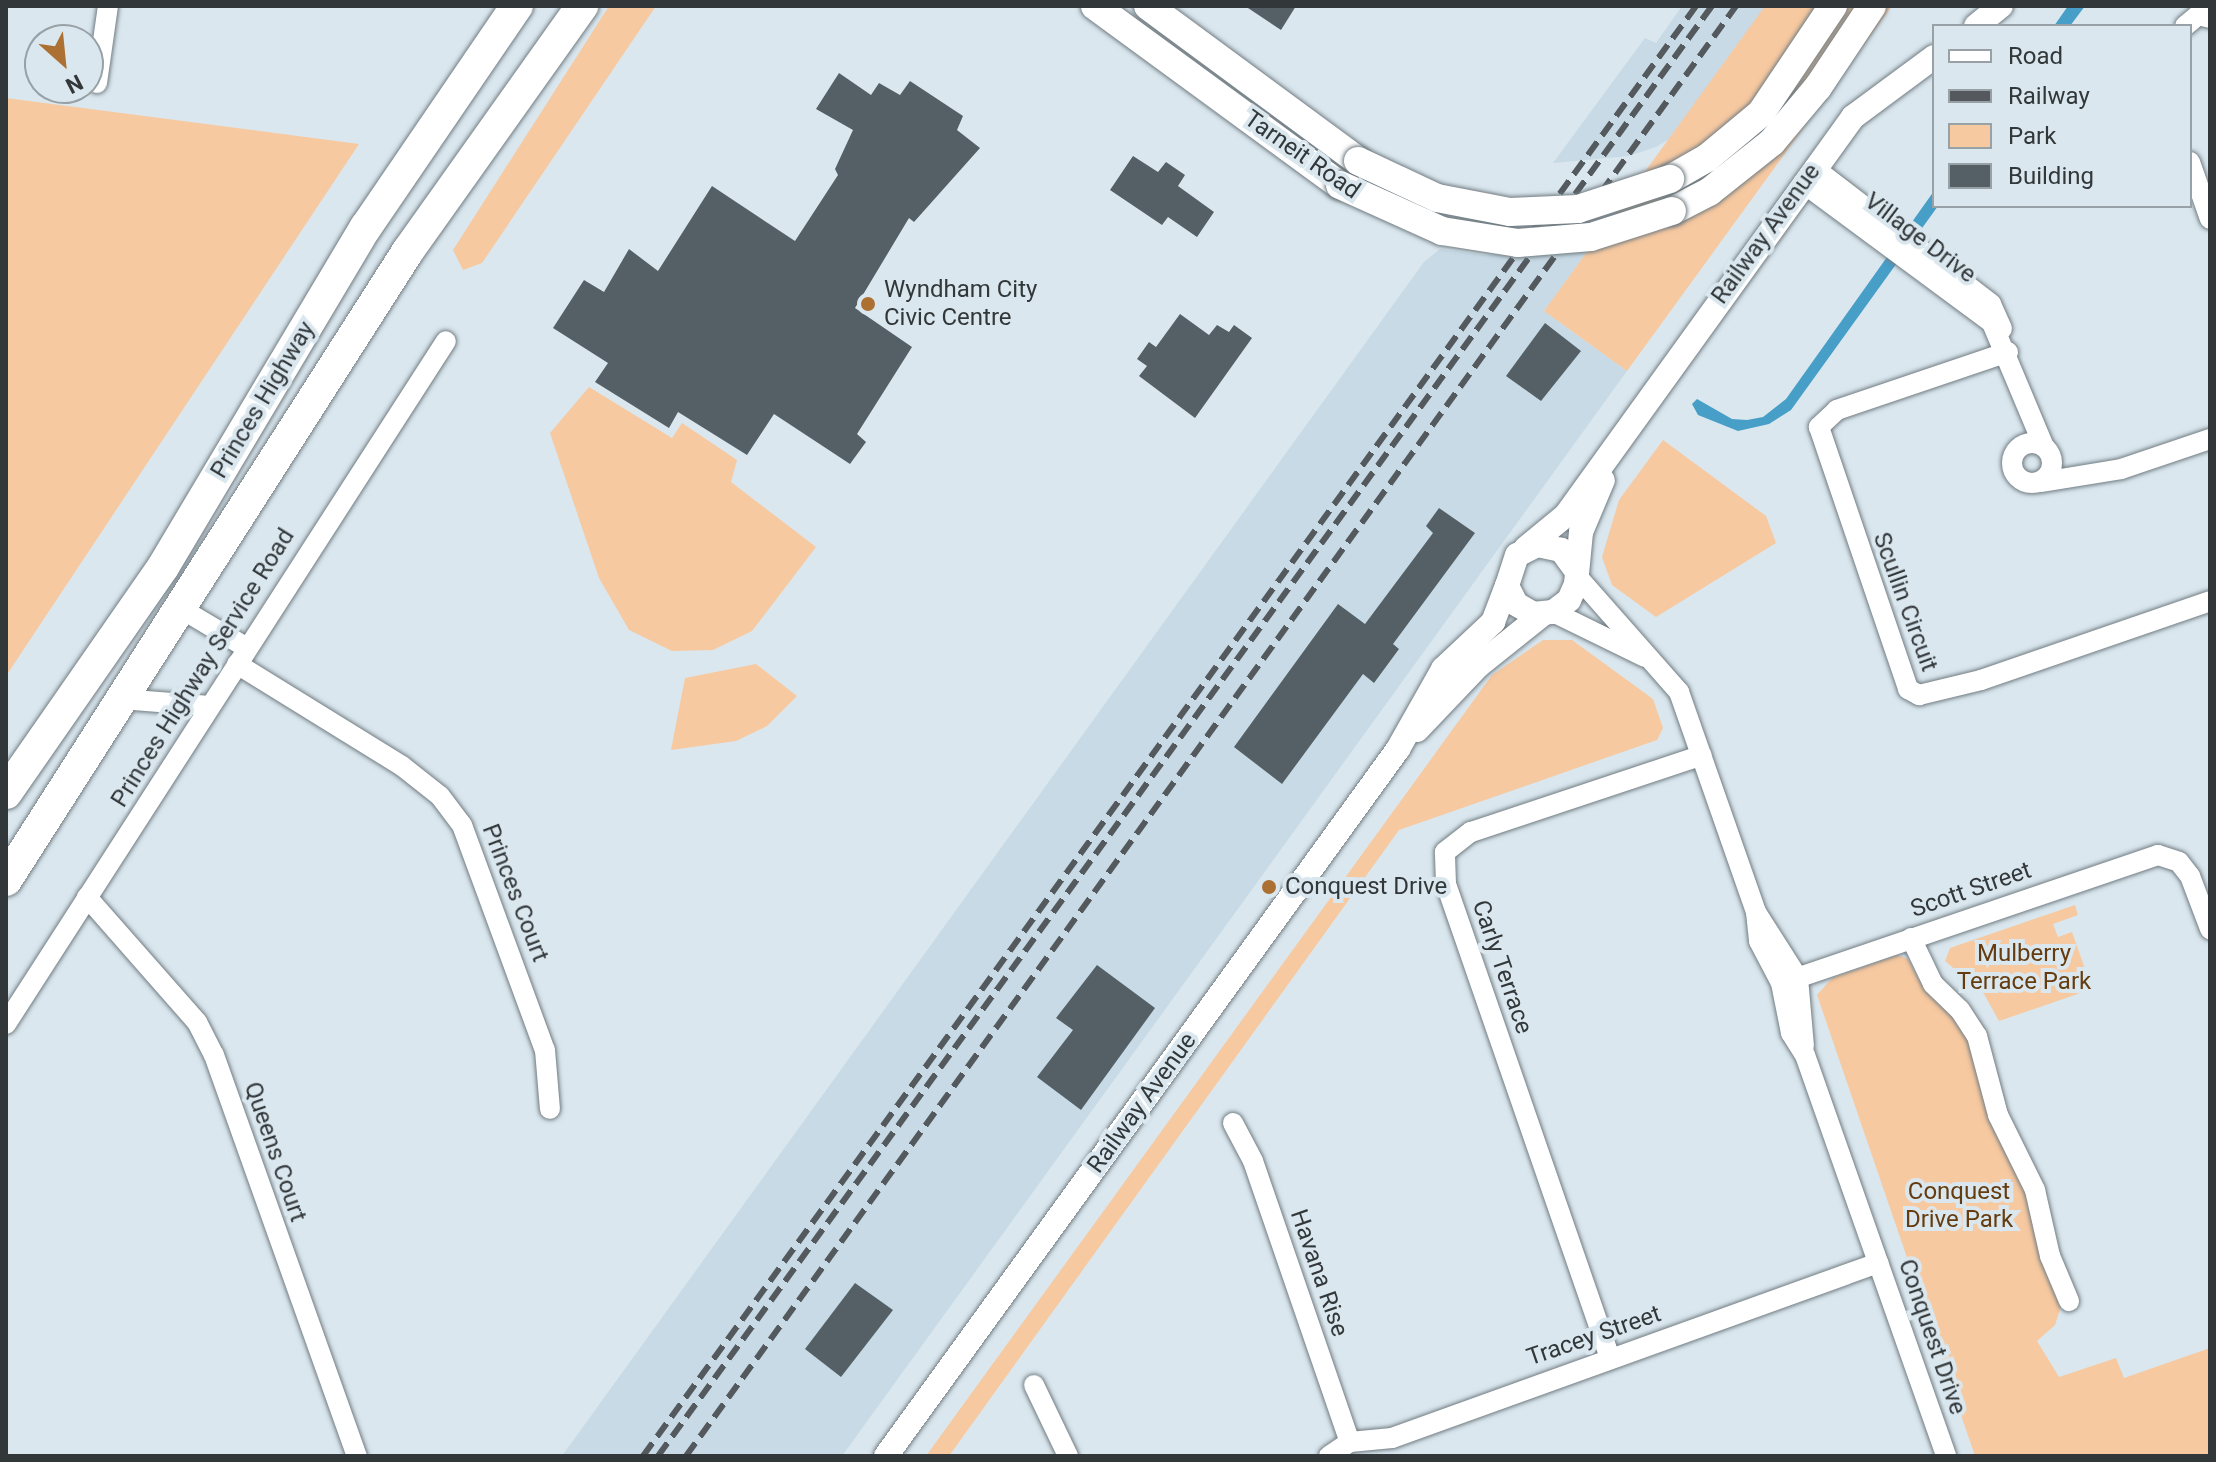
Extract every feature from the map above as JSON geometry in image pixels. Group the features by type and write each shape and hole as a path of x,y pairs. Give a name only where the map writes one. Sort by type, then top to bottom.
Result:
{"highway":[{"name":"Princes Highway","path":"6,793 163,567 366,227 517,6"},
{"name":"Princes Highway","path":"6,880 408,251 582,6"},
{"path":"366,227 408,251"},
{"path":"117,633 180,608"}],"main road":[{"name":"Tarneit Road","path":"1095,6 1340,185 1442,231 1518,243 1591,237 1672,211 1709,192 1772,142 1811,97 1872,6"},
{"name":"Tarneit Road","path":"1148,6 1358,161 1437,198 1510,212 1578,209 1670,179 1707,158 1761,113 1833,6"}],"street":[{"path":"104,34 108,6"},
{"path":"1978,24 2001,6"},
{"name":"Railway Avenue","path":"1526,548 1566,515 1853,117 1932,58"},
{"path":"2192,168 2210,219"},
{"name":"Village Drive","path":"1809,175 1992,323 2005,345 2021,393 2048,451"},
{"name":"Princes Highway Service Road","path":"6,1024 446,341"},
{"name":"Scullin Circuit","path":"2005,345 1837,410 1819,427 1908,689 1919,695 1981,680 2210,601"},
{"name":"Village Drive","path":"2021,393 2021,447"},
{"name":"Railway Avenue","path":"1575,572 1581,532 1622,434"},
{"path":"2092,475 2048,451 2021,447 2012,464 2016,476 2027,483 2042,482 2092,475 2210,439"},
{"path":"2042,482 2053,467 2048,451"},
{"path":"1548,613 1569,600 1575,572 1561,550 1537,545 1526,548 1510,564 1507,586 1524,610 1548,613 1659,664"},
{"name":"Conquest Drive","path":"1575,572 1659,664 1679,692 1756,912 1790,980 1787,1022 1805,1055 1946,1456"},
{"name":"Railway Avenue","path":"886,1456 1398,749 1443,669 1493,622 1507,586"},
{"path":"180,608 242,656"},
{"name":"Railway Avenue","path":"1398,749 1478,666 1548,613"},
{"name":"Princes Court","path":"242,656 402,766 440,796 462,825 545,1050 550,1109"},
{"path":"121,699 210,706"},
{"name":"Carly Terrace","path":"1610,1358 1446,884 1445,852 1471,832 1702,755"},
{"name":"Scott Street","path":"1790,980 2143,857 2169,856 2179,862 2190,876 2210,929"},
{"name":"Queens Court","path":"87,897 197,1022 214,1055 357,1456"},
{"path":"1911,938 1933,984 1960,1010 1977,1036 1991,1094 2035,1190 2050,1256 2069,1301"},
{"name":"Havana Rise","path":"1233,1123 1253,1161 1350,1442"},
{"name":"Tracey Street","path":"1329,1456 1350,1442 1392,1438 1878,1263"},
{"path":"1034,1385 1068,1456"}],"shaded area":[{"path":"1682,6 1801,6 1709,115 1656,147 1629,156 1553,163 1645,38 1656,43"},
{"path":"1440,249 1485,255 1587,252 1544,311 1627,371 842,1456 562,1456 1424,262"}],"green space":[{"path":"609,6 656,6 482,263 463,270 453,250"},
{"path":"1765,6 1892,6 1627,371 1544,311"},
{"path":"6,98 24,100 24,104 52,104 359,144 6,676"},
{"path":"589,387 672,438 682,423 737,460 731,482 816,547 752,631 713,650 672,651 629,630 599,578 550,433"},
{"path":"1663,440 1766,516 1776,543 1656,617 1612,585 1602,557 1619,500"},
{"path":"1543,640 1572,640 1653,699 1663,728 1657,740 1399,830 949,1456 926,1456 1492,675"},
{"path":"756,664 797,696 767,726 736,741 671,750 685,678"},
{"name":"Mulberry Terrace Park","path":"2075,905 2078,915 2053,924 2058,937 2072,932 2092,989 1999,1021 1984,994 1945,961 1950,948"},
{"name":"Conquest Drive Park","path":"1897,955 1908,959 1922,985 1967,1033 2023,1183 2042,1261 2061,1306 2055,1325 2037,1341 2059,1377 2116,1358 2124,1378 2210,1348 2210,1456 1975,1456 1817,995 1832,978"}],"water":[{"path":"2068,6 2085,6 2072,24 2055,24"},
{"path":"1932,194 1932,208 1937,208 1791,410 1769,424 1738,431 1698,415 1692,404 1697,399 1732,419 1747,420 1763,417 1786,399"}],"building":[{"path":"1245,6 1296,6 1281,30"},
{"path":"839,73 871,95 879,83 900,95 910,81 963,116 957,130 980,148 914,222 909,218 855,308 912,347 857,434 866,442 850,464 774,414 747,455 678,412 669,428 595,382 608,363 553,328 584,280 604,292 629,249 658,271 712,186 795,241 838,175 835,169 853,130 816,109"},
{"path":"1133,156 1158,172 1166,162 1185,175 1178,186 1214,212 1197,237 1168,217 1162,225 1110,190"},
{"path":"1180,314 1209,335 1217,325 1229,332 1234,325 1252,338 1195,418 1139,376 1147,366 1137,359 1149,342 1156,347"},
{"path":"1545,323 1581,351 1541,401 1506,376"},
{"path":"1439,508 1475,533 1393,644 1399,649 1374,683 1363,674 1282,784 1234,747 1338,604 1365,624 1433,533 1426,526"},
{"path":"1097,965 1155,1008 1081,1110 1037,1077 1073,1030 1056,1018"},
{"path":"855,1283 893,1310 841,1377 805,1349"}],"railway":[{"path":"643,1456 1696,6"},
{"path":"658,1456 1712,6"},
{"path":"686,1456 1736,6"}],"place":[{"name":"Wyndham City Civic Centre","path":"868,304"},
{"name":"Conquest Drive","path":"1269,887"}]}
